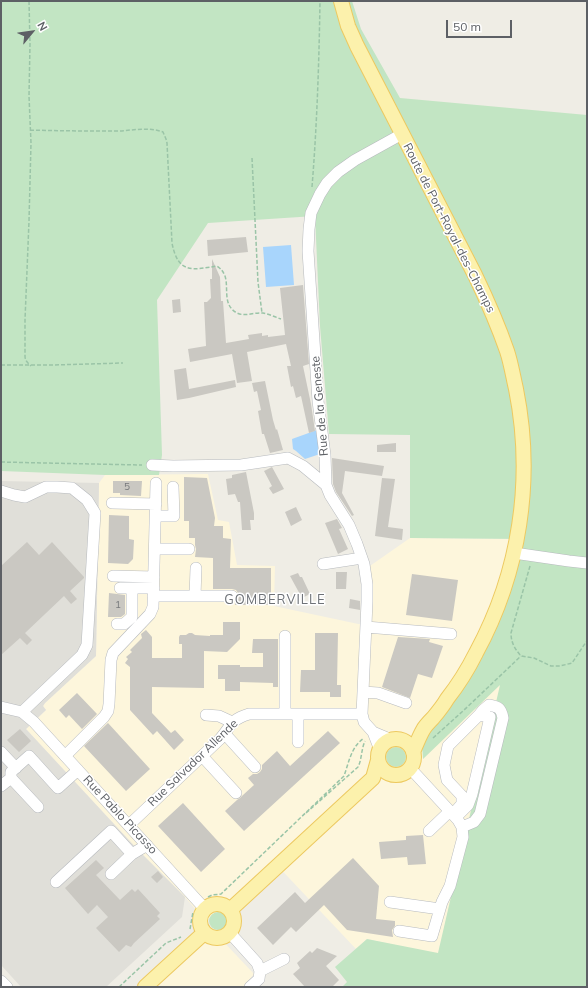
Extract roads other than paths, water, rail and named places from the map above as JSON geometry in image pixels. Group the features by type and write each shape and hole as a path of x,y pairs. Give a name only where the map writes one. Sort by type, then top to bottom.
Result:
{"main road":[{"name":"Route de Port-Royal-des-Champs","path":"341,1 348,26 357,46 491,309 507,352 520,410 523,435 524,480 519,530 508,576 500,600 477,652 457,686 421,734 413,752"},
{"name":"Route de Port-Royal-des-Champs","path":"397,740 421,734"},
{"path":"230,910 373,778 390,774 403,774 410,768 414,758 410,747 406,743 397,740 387,742 383,745 373,778"},
{"path":"379,755 382,768 390,774"},
{"path":"214,904 218,904 227,907 230,910 233,914 235,922 230,933 217,939 204,933 200,923 200,918 205,909 214,904"},
{"path":"145,987 204,933"}],"street":[{"name":"Rue de la Geneste","path":"362,714 367,584 364,564 357,544 349,525 330,495 326,485 324,447 318,401 308,251 311,213 327,183 338,172 354,160 402,134"},
{"path":"152,465 241,465 288,458 303,466 326,485"},
{"path":"303,466 325,464"},
{"path":"64,756 104,717 108,711 111,660 113,654 150,614 153,607 156,483"},
{"path":"1,491 25,497 46,487 57,486 72,488 87,500 95,512 87,644 82,655 22,712 1,707"},
{"path":"156,516 174,516 173,487"},
{"path":"112,504 156,504"},
{"path":"155,549 189,549"},
{"path":"514,553 569,561 587,562"},
{"path":"323,564 362,558"},
{"path":"196,568 196,596"},
{"path":"113,576 196,596 232,596"},
{"path":"120,588 154,587"},
{"path":"117,624 124,624 132,617 132,588"},
{"path":"366,626 451,634"},
{"path":"284,636 285,714"},
{"path":"363,692 378,693 406,703"},
{"path":"453,814 462,804 462,796 447,780 444,765 448,746 483,710 489,706 498,707 501,710 503,718 480,814 474,822 462,827"},
{"name":"Rue Pablo Picasso","path":"22,712 34,722 205,909"},
{"name":"Rue Salvador Allende","path":"128,825 220,739 225,734 232,722 240,717 249,714 362,714"},
{"path":"298,714 298,742"},
{"path":"362,714 364,722 373,732 379,755"},
{"path":"206,715 220,716 232,722"},
{"path":"429,830 468,805 472,794 490,717 479,715"},
{"path":"373,732 397,740"},
{"path":"225,734 255,767"},
{"path":"1,752 13,773 38,807"},
{"path":"1,786 29,756 58,788 78,770"},
{"path":"202,756 236,792"},
{"path":"399,931 432,936 441,905 450,886 463,837 462,827 453,814 410,768"},
{"path":"56,882 111,832 132,854"},
{"path":"111,874 132,854 147,845"},
{"path":"390,902 441,905"},
{"path":"230,933 257,963 260,971 259,978 250,987"},
{"path":"260,971 284,959"},
{"path":"1,981 7,987"}],"water":[{"path":"291,245 294,285 266,287 263,247"},
{"path":"317,430 320,454 305,459 293,449 292,439"}],"district":[{"name":"GOMBERVILLE","path":"275,600"}]}
